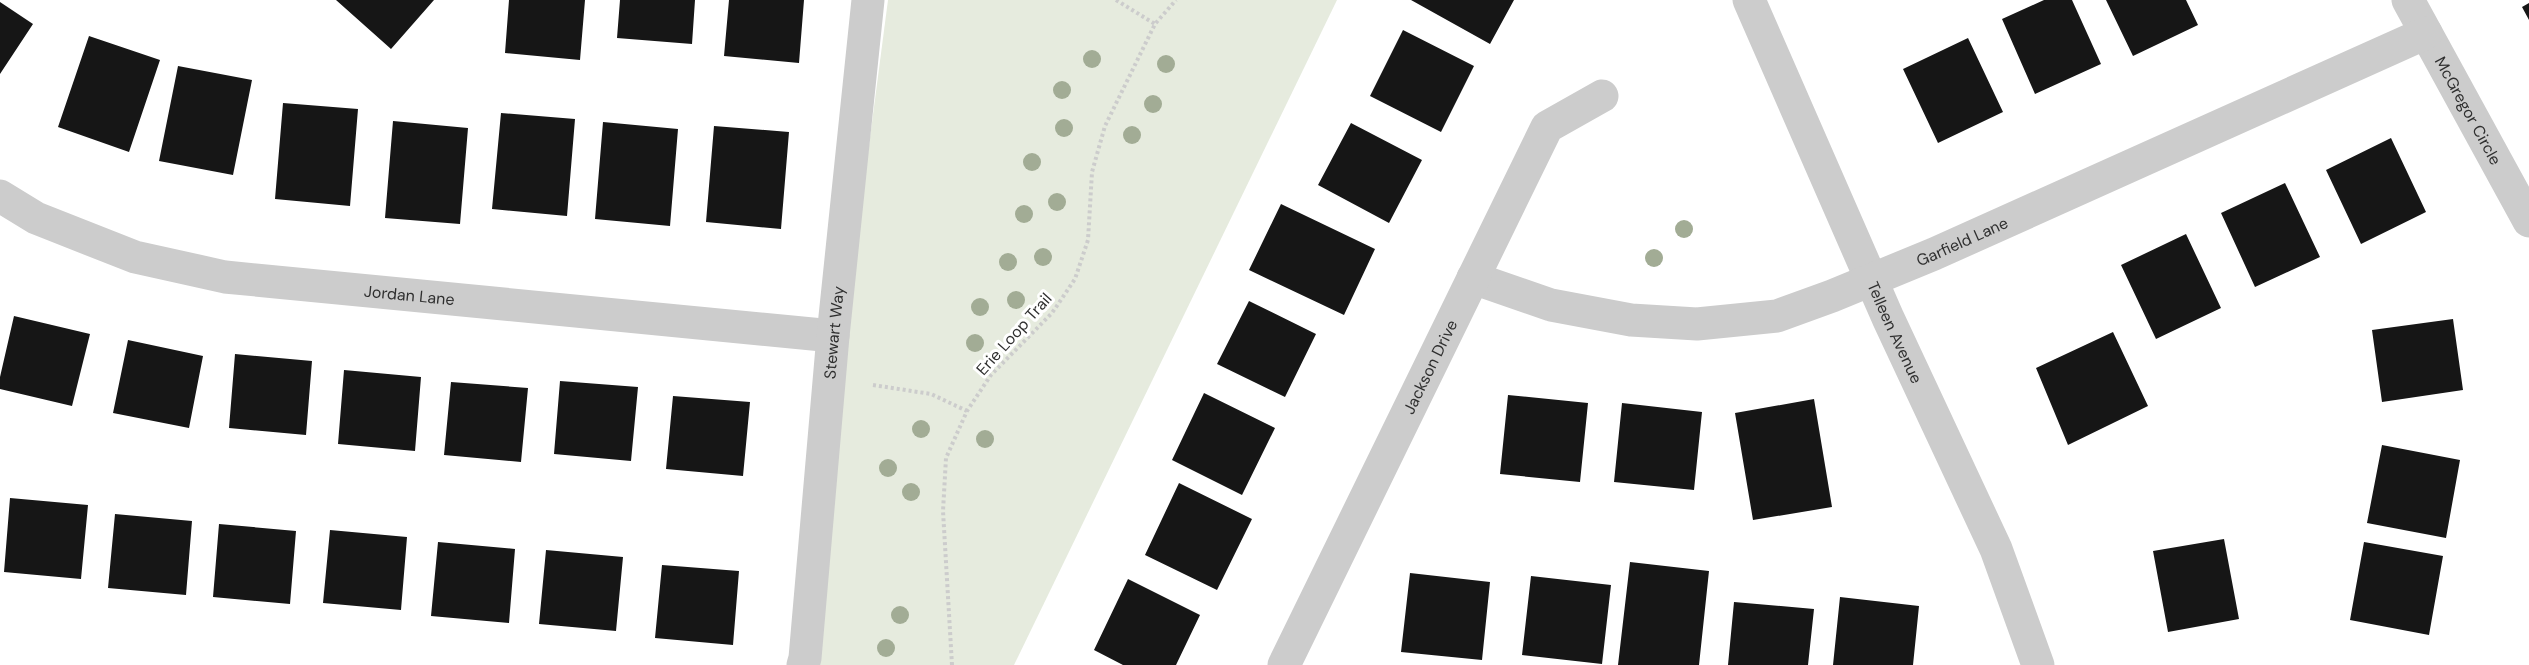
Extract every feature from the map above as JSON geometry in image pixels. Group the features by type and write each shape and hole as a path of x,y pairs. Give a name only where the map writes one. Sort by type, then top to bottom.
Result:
{"street":[{"name":"Stewart Way","path":"802,665 805,658 833,336 868,0"},
{"name":"Telleen Avenue","path":"1749,0 1871,280 1996,549 2038,665"},
{"name":"McGregor Circle","path":"2408,0 2529,221"},
{"name":"Garfield Lane","path":"1473,278 1551,305 1631,320 1697,324 1778,316 1871,280 2426,33"},
{"name":"Jackson Drive","path":"1284,665 1547,127 1602,96"},
{"name":"Jordan Lane","path":"0,196 36,218 135,257 225,278 833,336"}],"path":[{"path":"1116,0 1155,24"},
{"name":"Erie Loop Trail","path":"952,665 944,501 946,458 968,411 992,375 1052,314 1075,279 1088,240 1092,172 1105,126 1155,24 1176,0"},
{"path":"873,385 931,394 968,411"}],"shaded area":[{"path":"888,0 1337,0 1014,665 801,665"}],"building":[{"path":"336,0 434,0 391,49"},
{"path":"509,0 585,0 580,60 505,53"},
{"path":"620,0 695,0 692,44 617,38"},
{"path":"729,0 804,0 799,63 724,56"},
{"path":"1411,0 1514,0 1490,44"},
{"path":"2044,0 2072,0 2101,64 2035,94 2002,19"},
{"path":"2106,0 2186,0 2198,25 2133,56"},
{"path":"0,2 33,24 0,74"},
{"path":"2529,3 2529,20 2522,7"},
{"path":"1403,30 1474,66 1441,132 1370,96"},
{"path":"89,36 160,60 129,152 58,127"},
{"path":"1968,38 2003,112 1938,143 1903,69"},
{"path":"178,66 252,80 233,175 159,161"},
{"path":"283,103 358,109 350,206 275,199"},
{"path":"501,113 575,119 567,216 492,209"},
{"path":"393,121 468,128 460,224 385,218"},
{"path":"603,122 678,129 670,226 595,219"},
{"path":"1351,123 1422,160 1389,223 1318,185"},
{"path":"714,126 789,132 781,229 706,222"},
{"path":"2391,138 2426,212 2361,244 2326,170"},
{"path":"2285,183 2320,257 2255,287 2221,213"},
{"path":"1281,204 1375,249 1344,315 1249,270"},
{"path":"2186,234 2221,308 2156,339 2121,265"},
{"path":"1249,301 1316,334 1285,397 1217,364"},
{"path":"14,316 90,334 72,406 0,389 0,377"},
{"path":"2453,319 2463,390 2382,402 2372,330"},
{"path":"2113,332 2148,406 2068,445 2036,368"},
{"path":"128,340 203,356 189,428 113,413"},
{"path":"235,354 312,361 306,435 229,428"},
{"path":"344,370 421,377 415,451 338,444"},
{"path":"560,381 638,387 631,461 554,454"},
{"path":"451,382 528,388 521,462 444,455"},
{"path":"1204,393 1275,428 1242,495 1172,460"},
{"path":"1508,395 1588,403 1580,482 1500,474"},
{"path":"673,396 750,402 743,476 666,469"},
{"path":"1814,399 1832,507 1753,520 1735,413"},
{"path":"1622,403 1702,412 1694,490 1614,482"},
{"path":"2382,445 2460,460 2446,538 2367,523"},
{"path":"1179,483 1252,519 1217,590 1145,555"},
{"path":"10,498 88,505 81,579 4,572"},
{"path":"115,514 192,521 186,595 108,588"},
{"path":"219,524 296,531 290,604 213,597"},
{"path":"330,530 407,537 401,610 323,603"},
{"path":"2224,539 2239,619 2168,632 2153,551"},
{"path":"438,542 515,549 509,623 431,616"},
{"path":"2364,542 2443,556 2429,635 2350,620"},
{"path":"546,550 623,557 616,631 539,624"},
{"path":"1630,562 1709,571 1699,665 1618,665"},
{"path":"662,565 739,571 733,645 655,638"},
{"path":"1410,573 1490,582 1482,660 1401,652"},
{"path":"1531,576 1611,585 1602,664 1522,655"},
{"path":"1128,579 1200,615 1176,665 1123,665 1094,650"},
{"path":"1840,597 1919,606 1913,665 1833,665"},
{"path":"1734,602 1814,609 1808,665 1728,665"}]}
